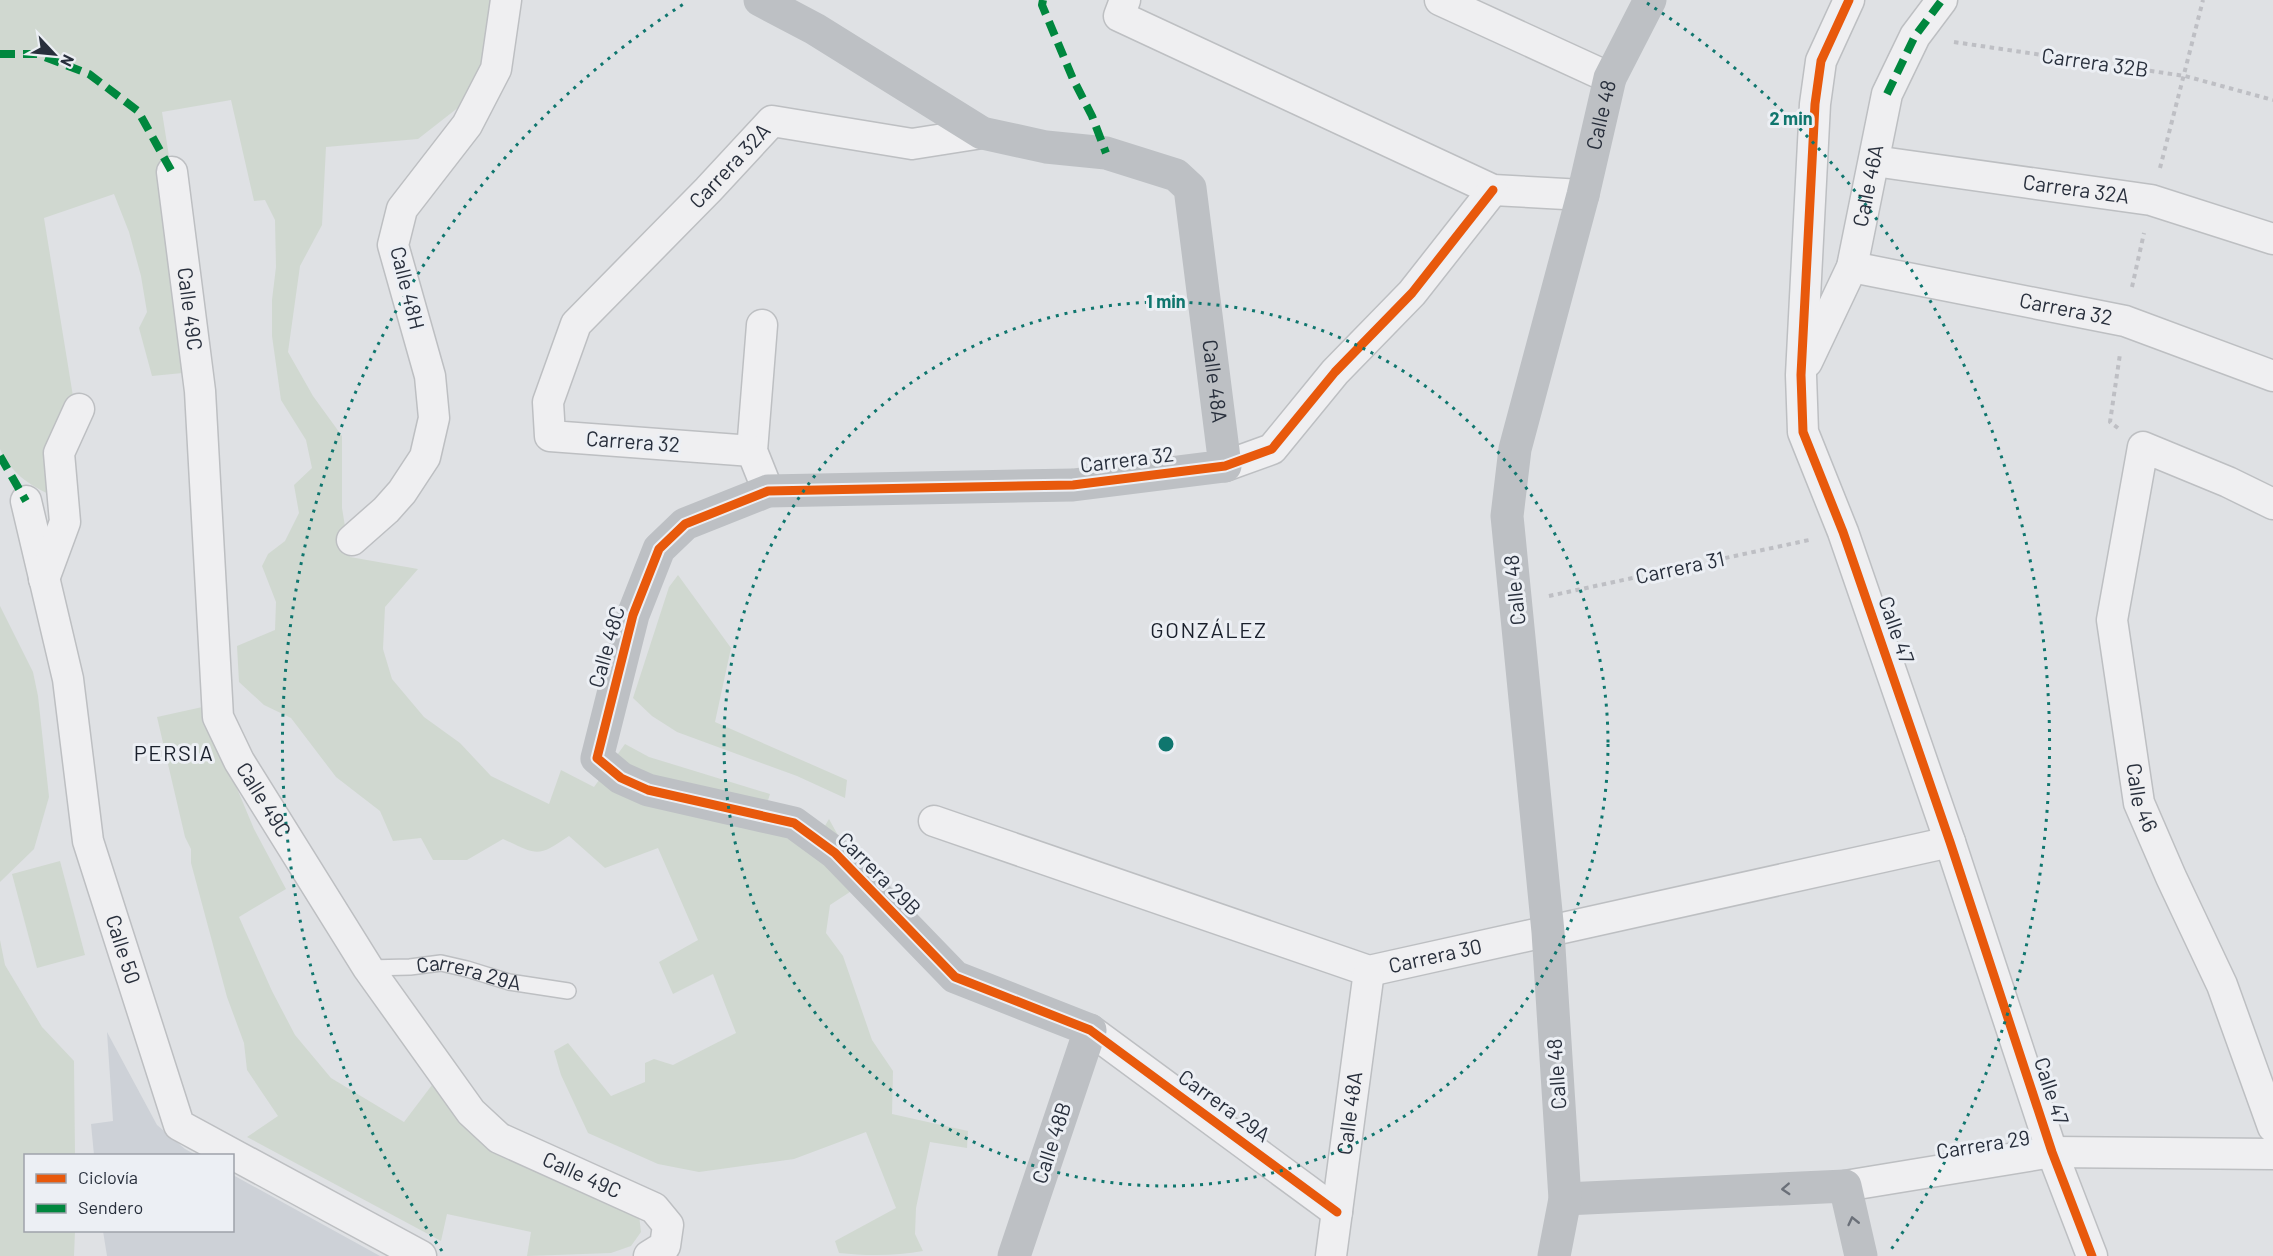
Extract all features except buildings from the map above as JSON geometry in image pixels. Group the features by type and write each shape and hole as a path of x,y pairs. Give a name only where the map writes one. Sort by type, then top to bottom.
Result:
{"street":[{"name":"Calle 48H","path":"352,540 386,510 402,492 425,457 434,418 430,376 393,244 402,209 467,125 496,69 506,0"},
{"name":"Carrera 32A","path":"760,0 815,29 982,133 1046,147 1106,153 1176,176 1190,188"},
{"path":"1125,0 1119,16 1493,189 1583,195"},
{"path":"1440,0 1610,78"},
{"name":"Calle 48","path":"1554,1256 1565,1199 1548,932 1507,516 1515,449 1583,195 1610,78 1650,0"},
{"name":"Calle 47","path":"1848,0 1821,61 1815,104 1801,375 1803,432 1843,532 1950,842 2052,1152 2092,1256"},
{"name":"Calle 46A","path":"1801,375 1852,267 1887,94 1915,36 1942,0"},
{"name":"Carrera 32A","path":"550,436 548,402 576,324 708,190 772,121 912,144 982,133"},
{"name":"Carrera 32A","path":"1874,161 2151,200 2273,240"},
{"name":"Calle 49C","path":"172,172 200,391 218,717 239,761 368,968 471,1112 499,1138 654,1208 668,1225 665,1246 649,1256"},
{"name":"Calle 48A","path":"1190,188 1225,466"},
{"name":"Carrera 32","path":"659,549 685,524 768,491 1073,485 1225,466 1272,449 1335,372 1412,293 1493,189"},
{"name":"Carrera 32","path":"1852,267 2125,321 2273,376"},
{"path":"762,325 752,451 768,491"},
{"path":"44,579 65,522 59,453 79,409"},
{"name":"Carrera 32","path":"550,436 752,451"},
{"name":"Calle 46","path":"2273,504 2228,482 2142,447 2112,620 2139,803 2222,985 2273,1127"},
{"name":"Calle 50","path":"26,501 68,679 88,841 179,1125 233,1154"},
{"name":"Calle 48C","path":"597,758 633,615 659,549"},
{"name":"Carrera 29B","path":"597,758 621,778 648,790 794,823 835,853 955,977 1090,1030"},
{"name":"Carrera 30","path":"934,820 1369,971 1950,842"},
{"name":"Calle 48A","path":"1331,1256 1369,971"},
{"name":"Carrera 29A","path":"1090,1030 1336,1212"},
{"name":"Calle 48B","path":"1014,1256 1090,1030"},
{"name":"Carrera 29","path":"1565,1199 1845,1186 2052,1152 2273,1154"},
{"name":"Calle 50","path":"234,1155 421,1256"},
{"path":"1845,1186 1861,1256"}],"lane":[{"name":"Carrera 29A","path":"368,968 410,967 441,963 509,982 568,991"}],"shaded area":[{"path":"0,0 495,0 487,71 473,96 418,139 326,147 322,225 300,266 288,352 313,396 342,436 342,508 350,557 418,569 385,607 383,649 392,679 424,717 460,743 491,776 549,804 561,770 594,787 625,744 649,757 770,794 760,826 813,846 829,819 851,859 859,886 830,905 826,933 843,956 872,1040 893,1071 892,1114 968,1131 967,1148 930,1142 916,1208 915,1234 923,1251 881,1255 839,1253 835,1241 896,1208 866,1132 794,1159 699,1172 658,1164 588,1133 561,1075 554,1051 568,1043 611,1096 645,1082 645,1063 654,1059 673,1065 736,1033 713,974 673,994 659,962 698,940 658,848 605,868 569,836 550,848 537,852 503,839 467,860 433,860 421,838 393,841 380,811 336,777 291,718 264,705 239,682 237,646 275,630 276,602 262,566 268,554 285,541 299,513 294,485 312,468 306,440 281,400 272,336 272,300 276,267 275,220 265,200 254,201 231,100 162,112 203,371 152,376 139,328 147,312 141,276 129,232 114,194 44,218 78,427 46,446 51,495 28,482 9,464 0,449"},
{"path":"678,575 731,648 715,722 847,780 845,798 797,776 677,732 652,716 633,698 669,587"},
{"path":"0,606 33,672 38,696 49,797 34,849 0,882"},
{"path":"207,706 254,829 286,889 239,917 272,991 295,1035 331,1078 404,1122 435,1081 639,1215 641,1232 631,1246 611,1253 527,1256 531,1232 447,1214 441,1241 247,1137 278,1116 247,1070 244,1043 227,997 191,863 191,849 185,837 157,717"},
{"path":"60,861 85,955 37,968 12,874"},
{"path":"0,940 5,965 42,1027 74,1061 75,1154 24,1154 24,1232 75,1232 74,1256 0,1256"},
{"path":"107,1032 157,1125 194,1154 94,1154 91,1124 113,1121"},
{"path":"234,1176 380,1256 107,1256 103,1232 234,1232"}],"marked path":[{"path":"1043,0 1042,5 1073,79 1092,116 1106,153"},
{"path":"1887,94 1915,36 1942,0"},
{"path":"0,54 37,54 89,74 138,111 172,172"},
{"path":"0,456 26,501"}],"cycle path":[{"path":"1849,0 1821,61 1815,104 1801,375 1803,432 1843,532 1950,842 2052,1152 2092,1256"},
{"path":"1337,1212 1090,1030 955,977 835,853 794,823 648,790 621,778 597,758 633,615 659,549 685,524 768,491 1073,485 1225,466 1272,449 1335,372 1412,293 1493,190"}],"district":[{"name":"GONZÁLEZ","path":"1209,630"},
{"name":"PERSIA","path":"174,753"}]}
